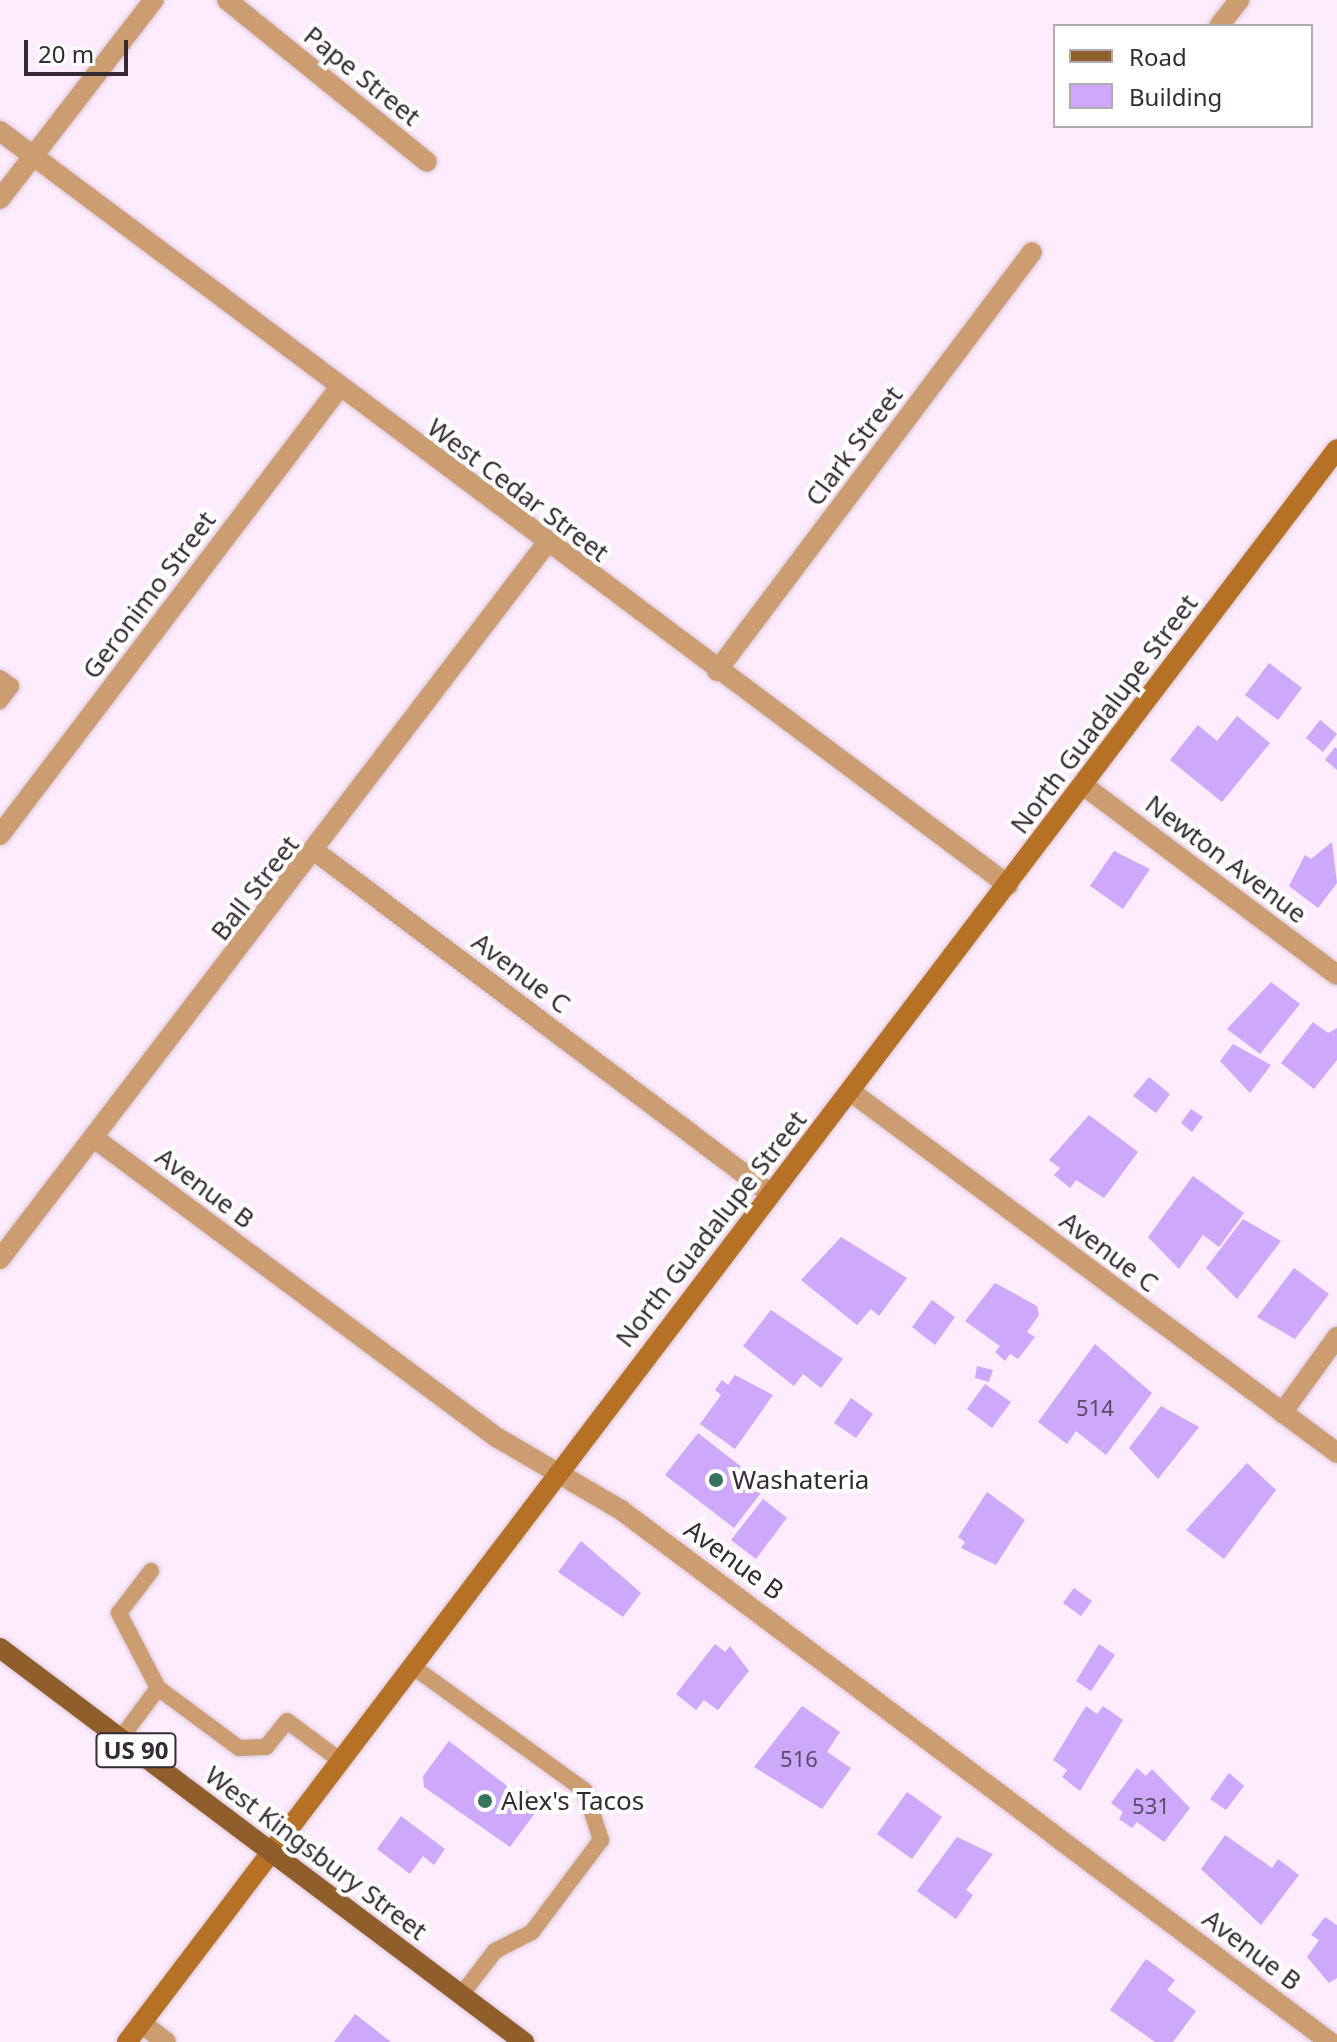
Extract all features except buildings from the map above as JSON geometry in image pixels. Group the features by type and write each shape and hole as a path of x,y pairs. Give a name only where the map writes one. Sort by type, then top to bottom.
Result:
{"main road":[{"name":"West Kingsbury Street","path":"0,1648 524,2042"}],"street":[{"path":"0,199 154,0"},
{"name":"Pape Street","path":"227,0 427,162"},
{"path":"1221,24 1239,0"},
{"name":"West Cedar Street","path":"0,131 546,544 1008,885"},
{"name":"Clark Street","path":"717,671 1032,252"},
{"name":"Geronimo Street","path":"0,835 339,388"},
{"name":"North Guadalupe Street","path":"127,2042 1337,449"},
{"name":"Ball Street","path":"0,1259 316,852 546,544"},
{"name":"Newton Avenue","path":"1083,785 1336,971"},
{"name":"Avenue C","path":"316,852 771,1194"},
{"name":"Avenue C","path":"850,1091 1337,1453"},
{"name":"Avenue B","path":"94,1138 496,1437 621,1510 1330,2042"},
{"path":"1282,1413 1337,1337"},
{"path":"141,2023 166,2042"}],"lane":[{"path":"0,678 11,686 0,701"},
{"path":"151,1571 119,1613 158,1688 239,1748 266,1747 287,1721 341,1761"},
{"path":"412,1666 585,1791 601,1840 532,1932 495,1951 461,1995"},
{"path":"121,1738 158,1688"}],"place":[{"name":"Washateria","path":"716,1480"},
{"name":"Alex's Tacos","path":"485,1801"}]}
